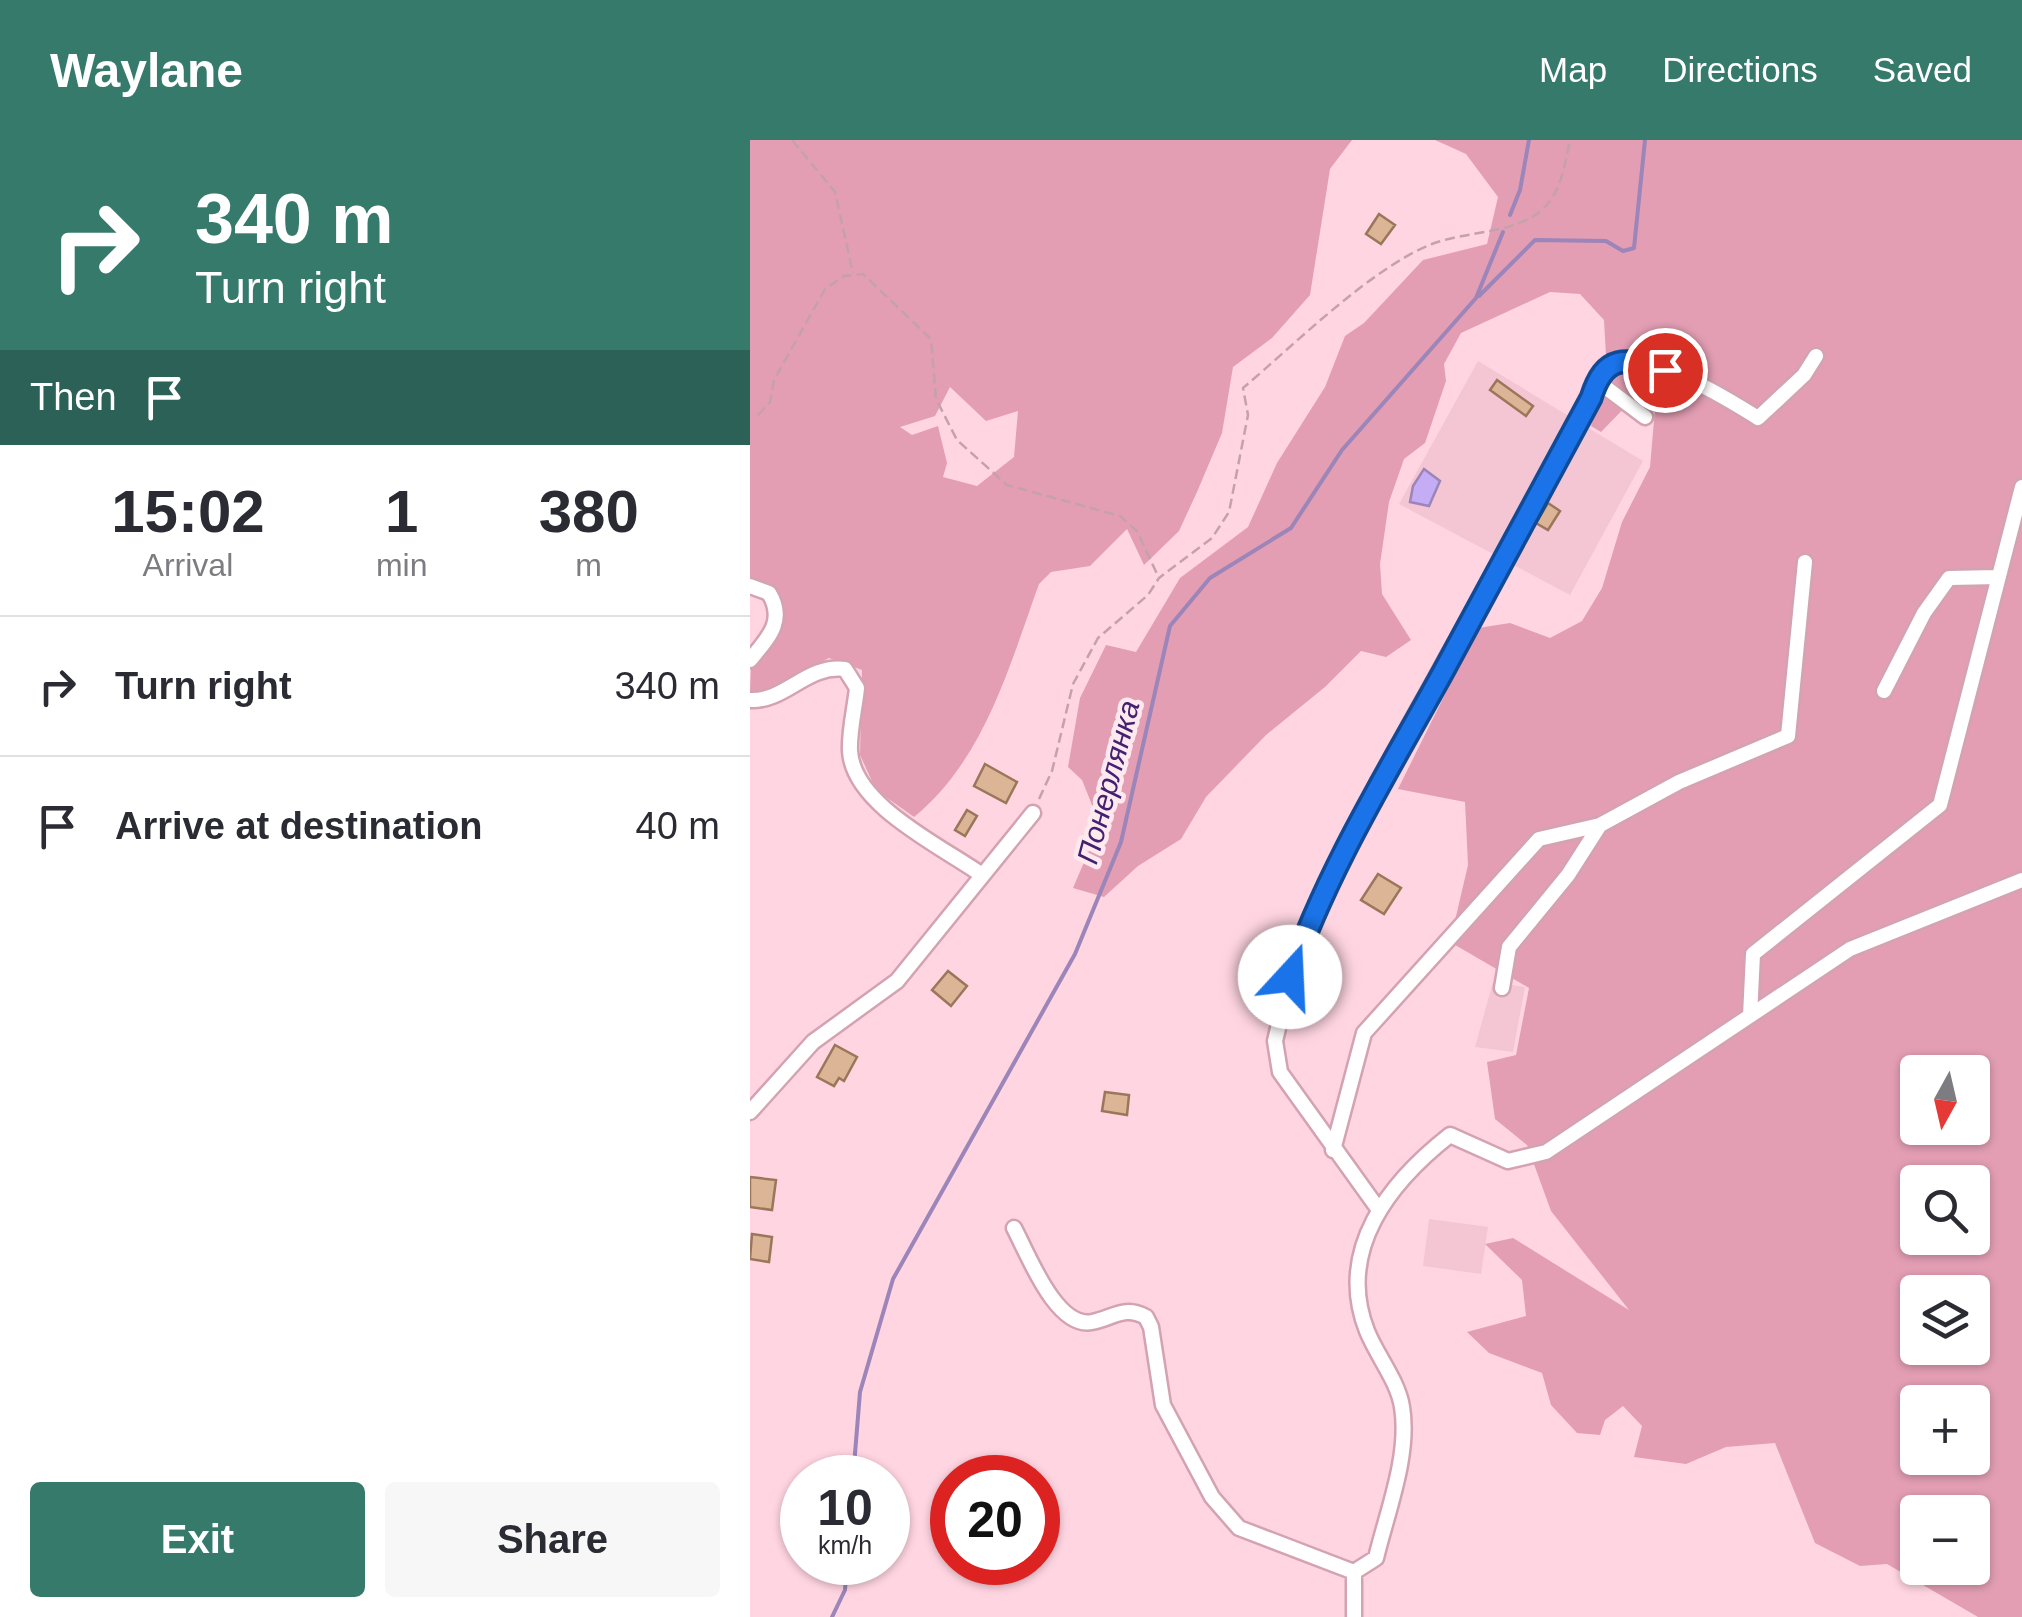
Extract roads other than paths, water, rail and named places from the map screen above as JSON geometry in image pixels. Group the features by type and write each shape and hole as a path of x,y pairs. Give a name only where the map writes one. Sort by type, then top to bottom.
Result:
{"street":[{"path":"1379,1210 1291,1091 1274,1055 1290,977 1310,923 1378,782 1591,398 1599,374 1615,362 1634,361 1695,380 1758,418 1804,376 1816,356"},
{"path":"1591,398 1605,387 1645,418"},
{"path":"1750,1016 1752,954 1940,806 2022,487"},
{"path":"1333,1150 1364,1033 1540,839 1600,825 1679,782 1788,736 1805,562"},
{"path":"1884,690 1924,613 1949,578 1998,578"},
{"path":"750,586 769,593 776,605 777,621 750,660"},
{"path":"750,700 759,700 806,675 845,669 858,688 850,750 855,776 871,799 982,874"},
{"path":"750,1112 813,1042 897,981 982,874 989,872 1032,813"},
{"path":"1502,988 1509,947 1568,875 1600,825"},
{"path":"1354,1572 1376,1558 1404,1432 1397,1388 1372,1342 1358,1296 1364,1238 1398,1182 1450,1135 1508,1161 1546,1152 1850,949 2022,880"},
{"path":"1014,1228 1046,1290 1070,1318 1091,1322 1117,1312 1146,1317 1163,1405 1176,1436 1212,1497 1239,1528 1354,1572"},
{"path":"1354,1572 1354,1617"}],"waterway":[{"name":"Понерлянка","path":"1510,215 1520,190 1529,140"},
{"path":"1479,296 1535,240 1606,241 1623,251 1634,248 1645,140"},
{"name":"Понерлянка","path":"855,1455 860,1392 893,1279 1075,954 1121,842 1170,626 1210,578 1291,528 1342,450 1476,298 1503,232"},
{"name":"Понерлянка","path":"832,1617 845,1585"}]}
